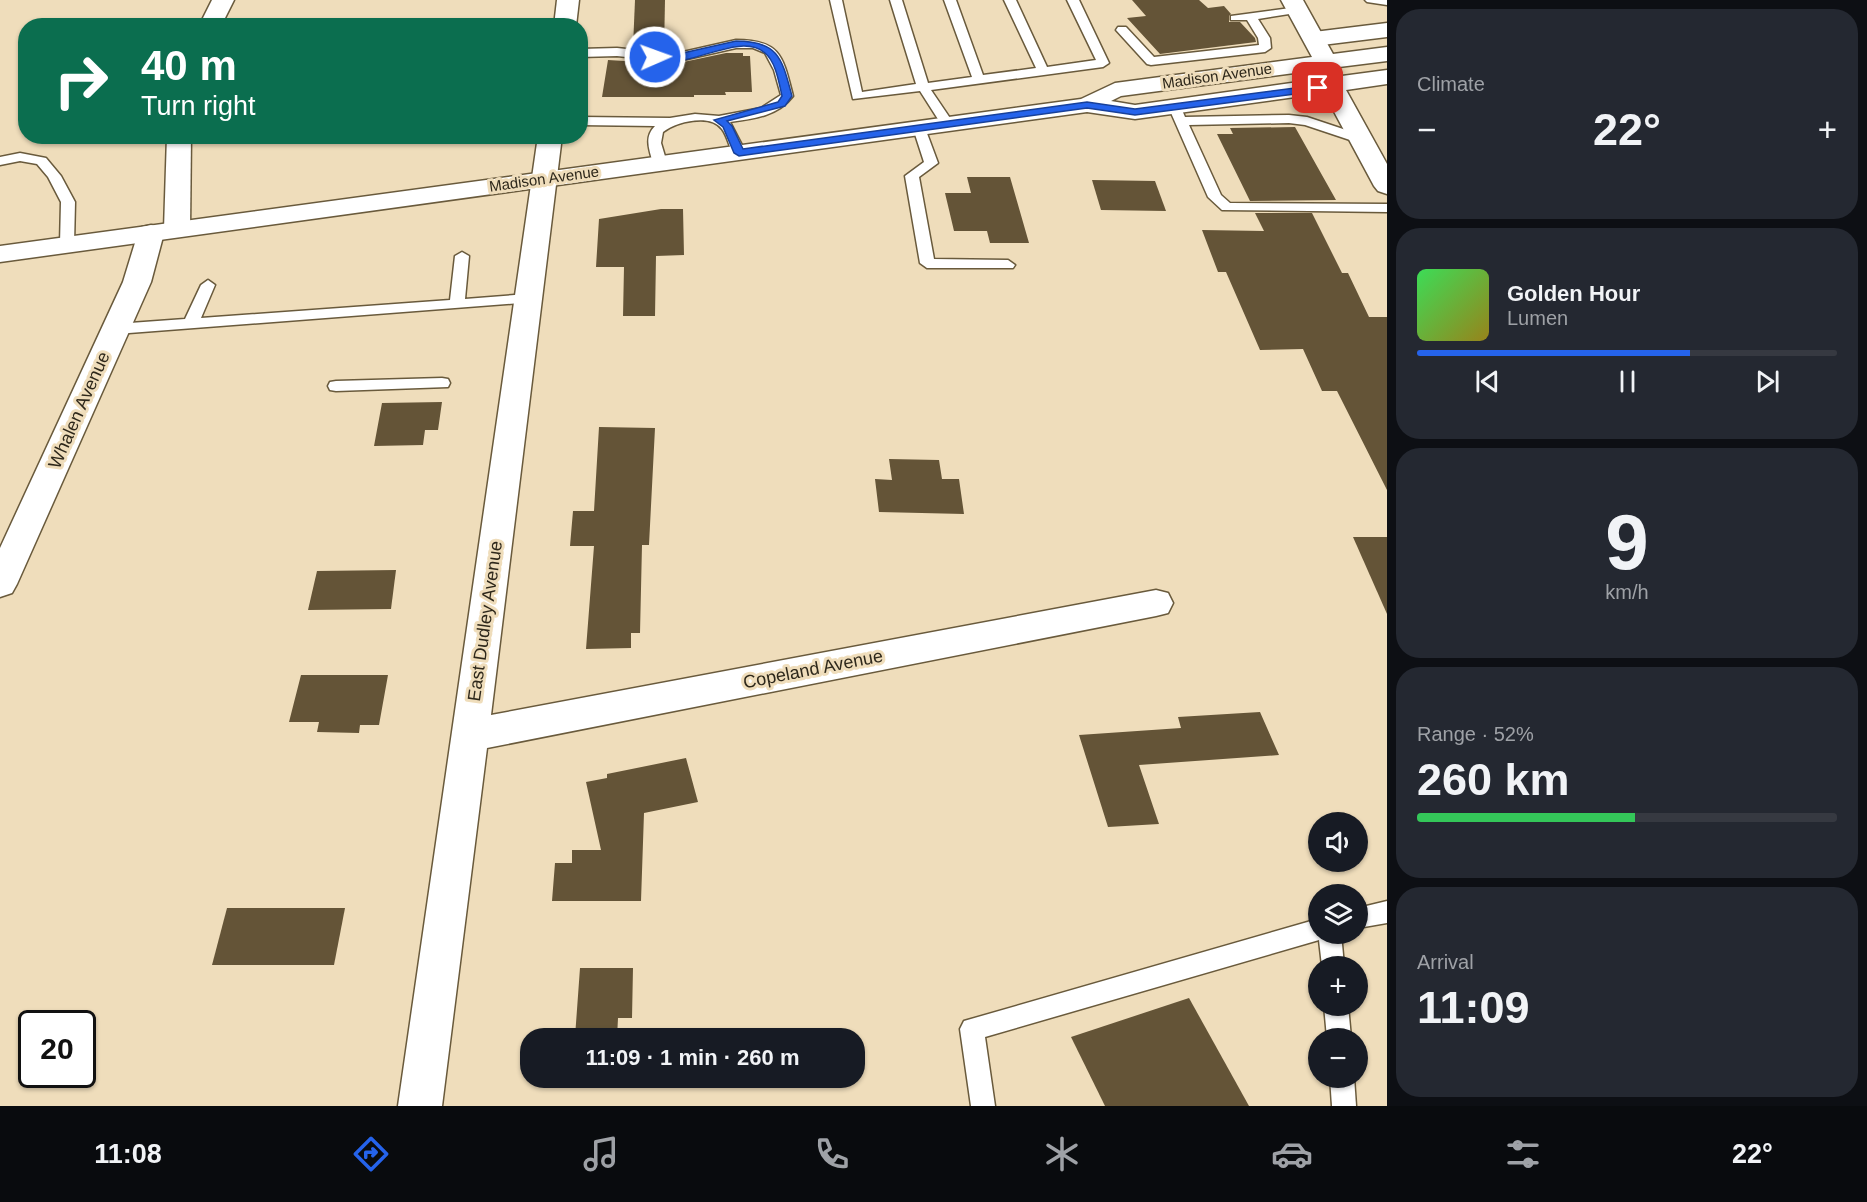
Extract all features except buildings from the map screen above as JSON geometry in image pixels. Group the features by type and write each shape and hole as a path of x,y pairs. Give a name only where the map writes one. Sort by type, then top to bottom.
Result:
{"street":[{"path":"214,18 223,0"},
{"path":"566,18 568,0"},
{"path":"1295,5 1326,62 1332,86 1362,140 1384,172"},
{"path":"1314,39 1387,30"},
{"name":"Madison Avenue","path":"1087,105 1115,90 1387,54"},
{"name":"Madison Avenue","path":"0,254 1087,105 1135,112 1178,114 1387,77"},
{"name":"Whalen Avenue","path":"0,584 141,273 164,231 178,144"},
{"name":"East Dudley Avenue","path":"420,1106 549,144"},
{"name":"Copeland Avenue","path":"470,735 1156,603"}],"lane":[{"path":"836,0 857,96 1104,63 1105,32"},
{"path":"896,0 923,87 948,124"},
{"path":"950,0 979,80"},
{"path":"1010,0 1043,71"},
{"path":"1073,0 1105,32 1151,62 1200,52 1243,47 1265,48 1264,38 1250,16"},
{"path":"1371,0 1387,2"},
{"path":"1235,18 1295,5"},
{"path":"1105,32 1136,28"},
{"path":"588,53 617,52 674,58 736,44 764,46 770,51 780,70 787,96 782,104 770,109 719,120"},
{"path":"1243,47 1266,70"},
{"path":"1172,59 1191,80"},
{"path":"1362,140 1307,121 1289,118 1178,114 1215,197 1227,207 1387,208"},
{"path":"588,121 670,122 706,117 719,120 727,126 739,153"},
{"path":"660,164 654,138 658,129 670,122"},
{"path":"919,128 931,163 912,176 927,263 1008,265"},
{"path":"0,161 20,158 41,161 54,176 68,201 67,244"},
{"path":"457,305 462,256"},
{"path":"191,322 208,285"},
{"path":"116,329 528,298"},
{"path":"336,386 442,383"},
{"path":"1368,916 1387,912"},
{"path":"983,1106 972,1029 1308,933"},
{"path":"1343,1088 1344,1106"}],"route":[{"path":"655,57 674,58 736,44 755,44 764,46 770,51 780,70 787,96 782,104 770,109 719,120 727,126 739,153 1087,105 1135,112 1318,88"}]}
